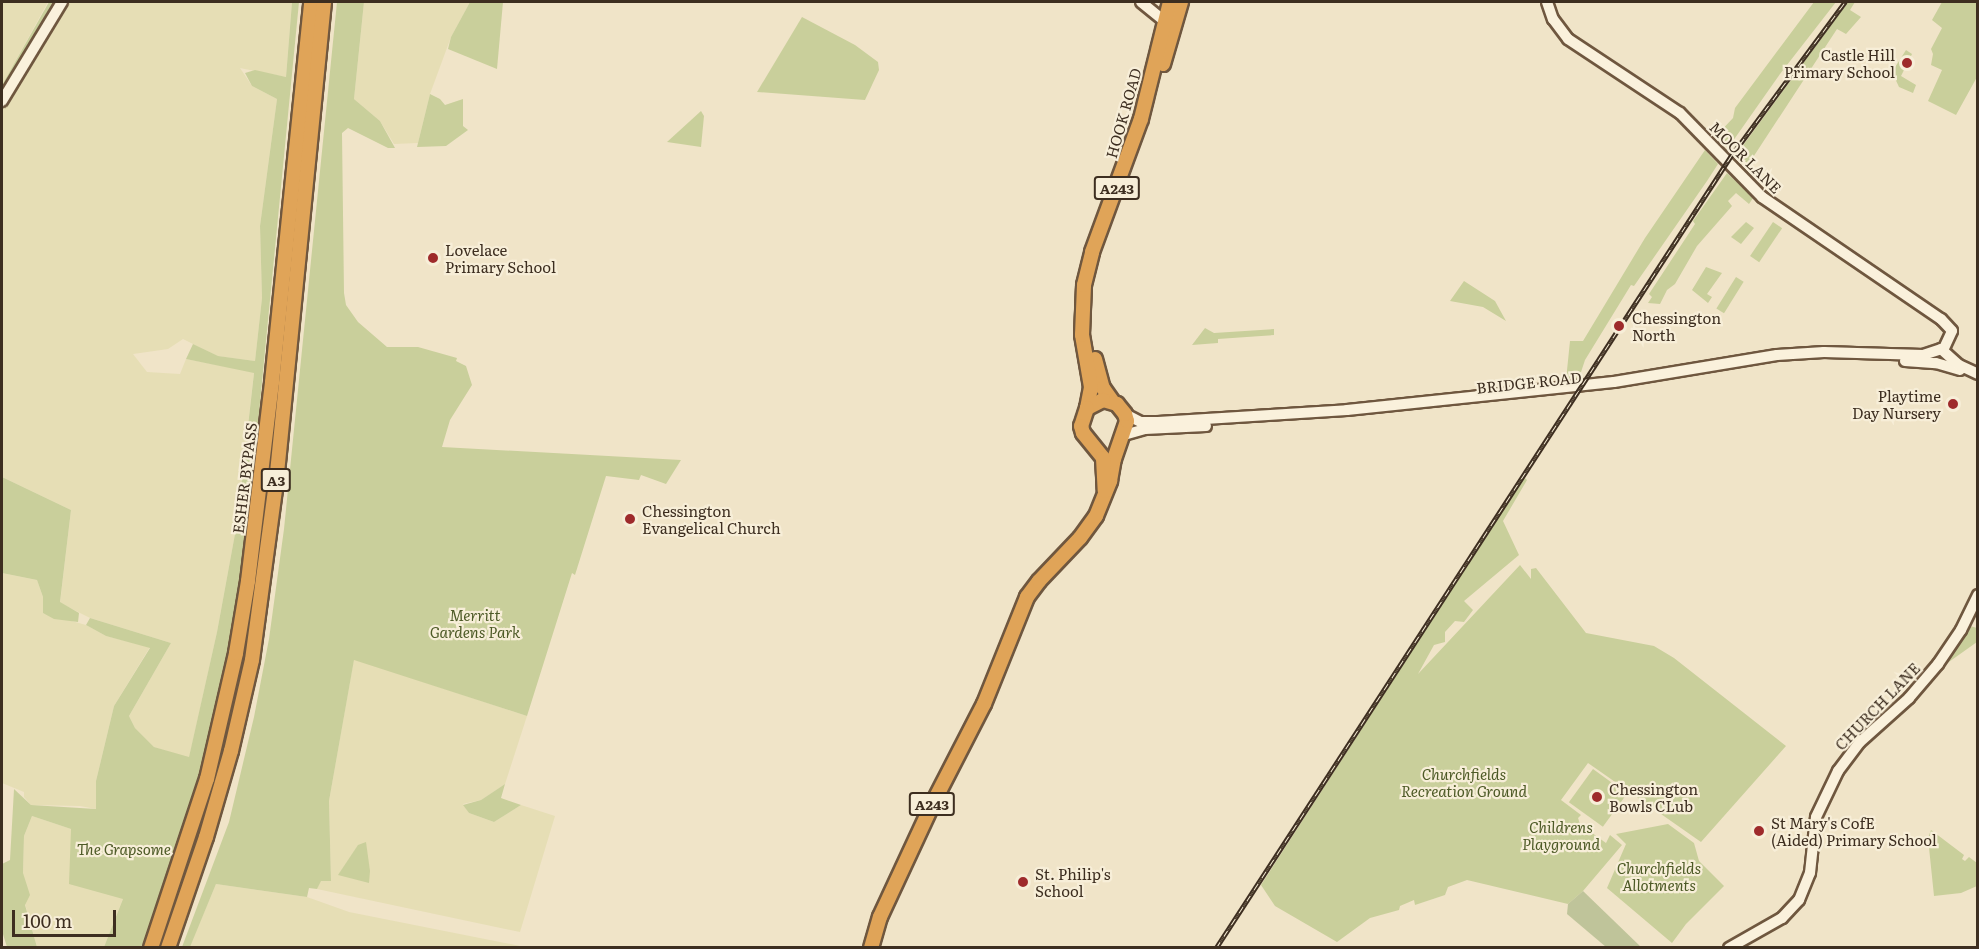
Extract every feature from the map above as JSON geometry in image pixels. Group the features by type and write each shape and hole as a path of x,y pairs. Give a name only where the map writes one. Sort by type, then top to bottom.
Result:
{"highway":[{"name":"ESHER BYPASS","path":"152,948 207,779 239,632 269,404 311,2"},
{"name":"ESHER BYPASS","path":"168,948 206,837 231,751 252,660 276,483 324,2"},
{"name":"HOOK ROAD","path":"1112,401 1099,377 1092,346 1089,328 1090,292 1096,266 1146,132 1170,24 1170,2"},
{"name":"HOOK ROAD","path":"1087,408 1091,387 1082,335 1084,285 1092,252 1138,129 1170,24 1181,2"},
{"path":"1087,408 1094,402 1112,401"},
{"name":"A243","path":"871,948 880,917 932,805 984,704 1022,607 1039,581 1090,526 1105,491 1127,421 1125,414 1112,401"},
{"name":"A243","path":"1087,408 1081,426 1102,458 1105,491"},
{"path":"1092,443 1105,446 1123,436"}],"street":[{"path":"2,100 62,2"},
{"path":"1141,2 1170,24"},
{"name":"MOOR LANE","path":"1547,2 1553,19 1568,39 1680,113 1762,197 1941,319 1952,331 1941,357"},
{"name":"BRIDGE ROAD","path":"1125,414 1141,422 1158,422 1347,410 1614,382 1777,355 1824,352 1941,357"},
{"path":"1941,357 1977,375"},
{"name":"BRIDGE ROAD","path":"1123,436 1145,429 1569,393 1791,360 1941,357"},
{"name":"CHURCH LANE","path":"1729,948 1782,918 1799,900 1810,873 1816,817 1838,771 1860,742 1909,698 1938,664 1961,630 1977,595"}],"shaded area":[{"path":"2,2 48,2 2,85"},
{"path":"69,2 292,2 286,77 240,68 252,86 277,99 260,226 262,298 255,361 217,356 183,339 168,349 133,354 147,372 180,374 186,359 254,372 237,523 217,632 189,758 154,747 135,728 129,716 171,643 90,618 60,603 71,510 2,477 2,109 39,46"},
{"path":"364,2 470,2 451,37 430,94 418,143 394,144 380,121 354,99"},
{"path":"2,573 37,580 43,597 43,613 86,625 106,636 150,647 114,706 96,781 96,809 80,806 31,805 24,797 24,792 2,783"},
{"path":"354,659 527,716 505,784 481,800 463,804 469,813 494,822 521,805 555,816 520,932 317,889 320,881 331,881 329,801"},
{"path":"32,816 71,829 123,899 104,947 37,947 25,904 23,873 24,836"},
{"path":"216,884 307,897 349,912 525,947 189,948"}],"green space":[{"path":"49,2 56,2 2,94 2,85"},
{"name":"The Grapsome","path":"292,2 299,2 247,536 229,649 192,804 142,947 104,947 123,899 69,884 71,829 32,816 24,836 23,873 30,895 25,905 37,947 7,947 2,931 2,864 10,860 14,789 31,805 96,809 96,781 114,706 150,648 106,636 86,625 90,618 171,643 129,716 135,728 154,747 189,757 217,632 237,523 254,373 186,359 193,344 218,356 255,361 262,298 260,226 277,99 252,86 245,73 255,70 286,77"},
{"name":"Merritt Gardens Park","path":"337,2 364,2 354,99 380,121 395,148 388,148 348,128 342,133 346,305 358,322 387,347 418,347 457,358 456,361 466,366 472,385 450,420 442,447 681,460 666,484 641,475 639,480 606,476 575,575 572,573 527,716 354,660 329,801 331,881 321,881 317,889 309,888 307,897 216,884 190,947 182,947 229,822 254,717 269,639 284,529"},
{"path":"470,2 503,2 497,69 448,49 451,37"},
{"path":"1814,2 1836,2 1780,74 1728,148 1716,136 1733,118 1735,108"},
{"path":"1848,2 1855,2 1850,10 1861,17 1846,34 1837,29 1748,165 1736,155"},
{"path":"1942,2 1977,2 1977,77 1956,115 1928,101 1942,70 1931,65 1933,54 1931,49 1942,28 1932,20"},
{"path":"802,17 855,45 878,62 879,70 865,100 757,92"},
{"path":"1906,50 1912,54 1901,76 1916,85 1913,93 1899,87 1892,72"},
{"path":"430,94 440,99 445,105 463,99 463,126 468,130 446,146 417,147"},
{"path":"701,111 704,116 701,147 667,142"},
{"path":"1705,150 1718,164 1634,286 1631,285 1585,360 1579,378 1566,380 1570,341 1583,341 1645,238"},
{"path":"1727,173 1753,198 1749,204 1736,193 1728,201 1732,206 1697,246 1675,284 1667,290 1660,304 1648,303 1652,297 1649,294 1695,224 1693,221"},
{"path":"1746,222 1754,228 1741,244 1731,237"},
{"path":"1773,222 1782,228 1759,262 1750,256"},
{"path":"1706,267 1722,273 1707,294 1712,297 1708,303 1692,290"},
{"path":"1736,277 1744,282 1724,313 1716,308"},
{"path":"1464,281 1495,301 1506,321 1483,307 1450,301"},
{"path":"1205,328 1214,333 1274,329 1274,335 1218,339 1218,343 1192,345"},
{"path":"2,477 71,510 60,602 79,613 78,622 54,619 43,613 43,597 37,580 2,573"},
{"name":"Churchfields Recreation Ground","path":"1524,477 1527,480 1503,521 1519,555 1464,601 1473,610 1464,622 1455,621 1445,632 1445,642 1434,645 1418,674 1520,565 1531,579 1531,569 1536,568 1586,633 1654,646 1674,658 1786,746 1701,842 1588,763 1561,800 1581,815 1578,818 1580,824 1606,843 1610,835 1622,845 1583,891 1568,904 1467,880 1448,887 1445,895 1415,905 1414,900 1400,906 1399,910 1370,918 1337,942 1275,906 1261,885"},
{"path":"1970,626 1977,628 1977,642 1946,664"},
{"name":"Chessington Bowls CLub","path":"1593,769 1627,794 1603,827 1569,802"},
{"path":"505,784 501,798 521,805 494,822 469,813 463,805 481,800"},
{"name":"Churchfields Allotments","path":"1668,824 1694,843 1699,861 1724,886 1686,924 1672,943 1607,888 1626,844 1616,834"},
{"path":"1931,830 1964,855 1962,859 1965,861 1969,857 1977,863 1977,886 1961,893 1934,896 1928,838"},
{"path":"366,842 370,871 369,883 338,875 358,845"},
{"path":"1583,891 1641,947 1606,947 1567,914 1568,904"}],"railway":[{"path":"1216,948 1731,156 1845,2"}],"place":[{"name":"Castle Hill Primary School","path":"1907,63"},
{"name":"Lovelace Primary School","path":"433,258"},
{"name":"Chessington North","path":"1619,326"},
{"name":"Playtime Day Nursery","path":"1953,404"},
{"name":"Chessington Evangelical Church","path":"630,519"},
{"name":"Chessington Bowls CLub","path":"1597,797"},
{"name":"St Mary's CofE (Aided) Primary School","path":"1759,831"},
{"name":"St. Philip's School","path":"1023,882"}],"park label":[{"name":"Childrens Playground","path":"1561,834"}]}
